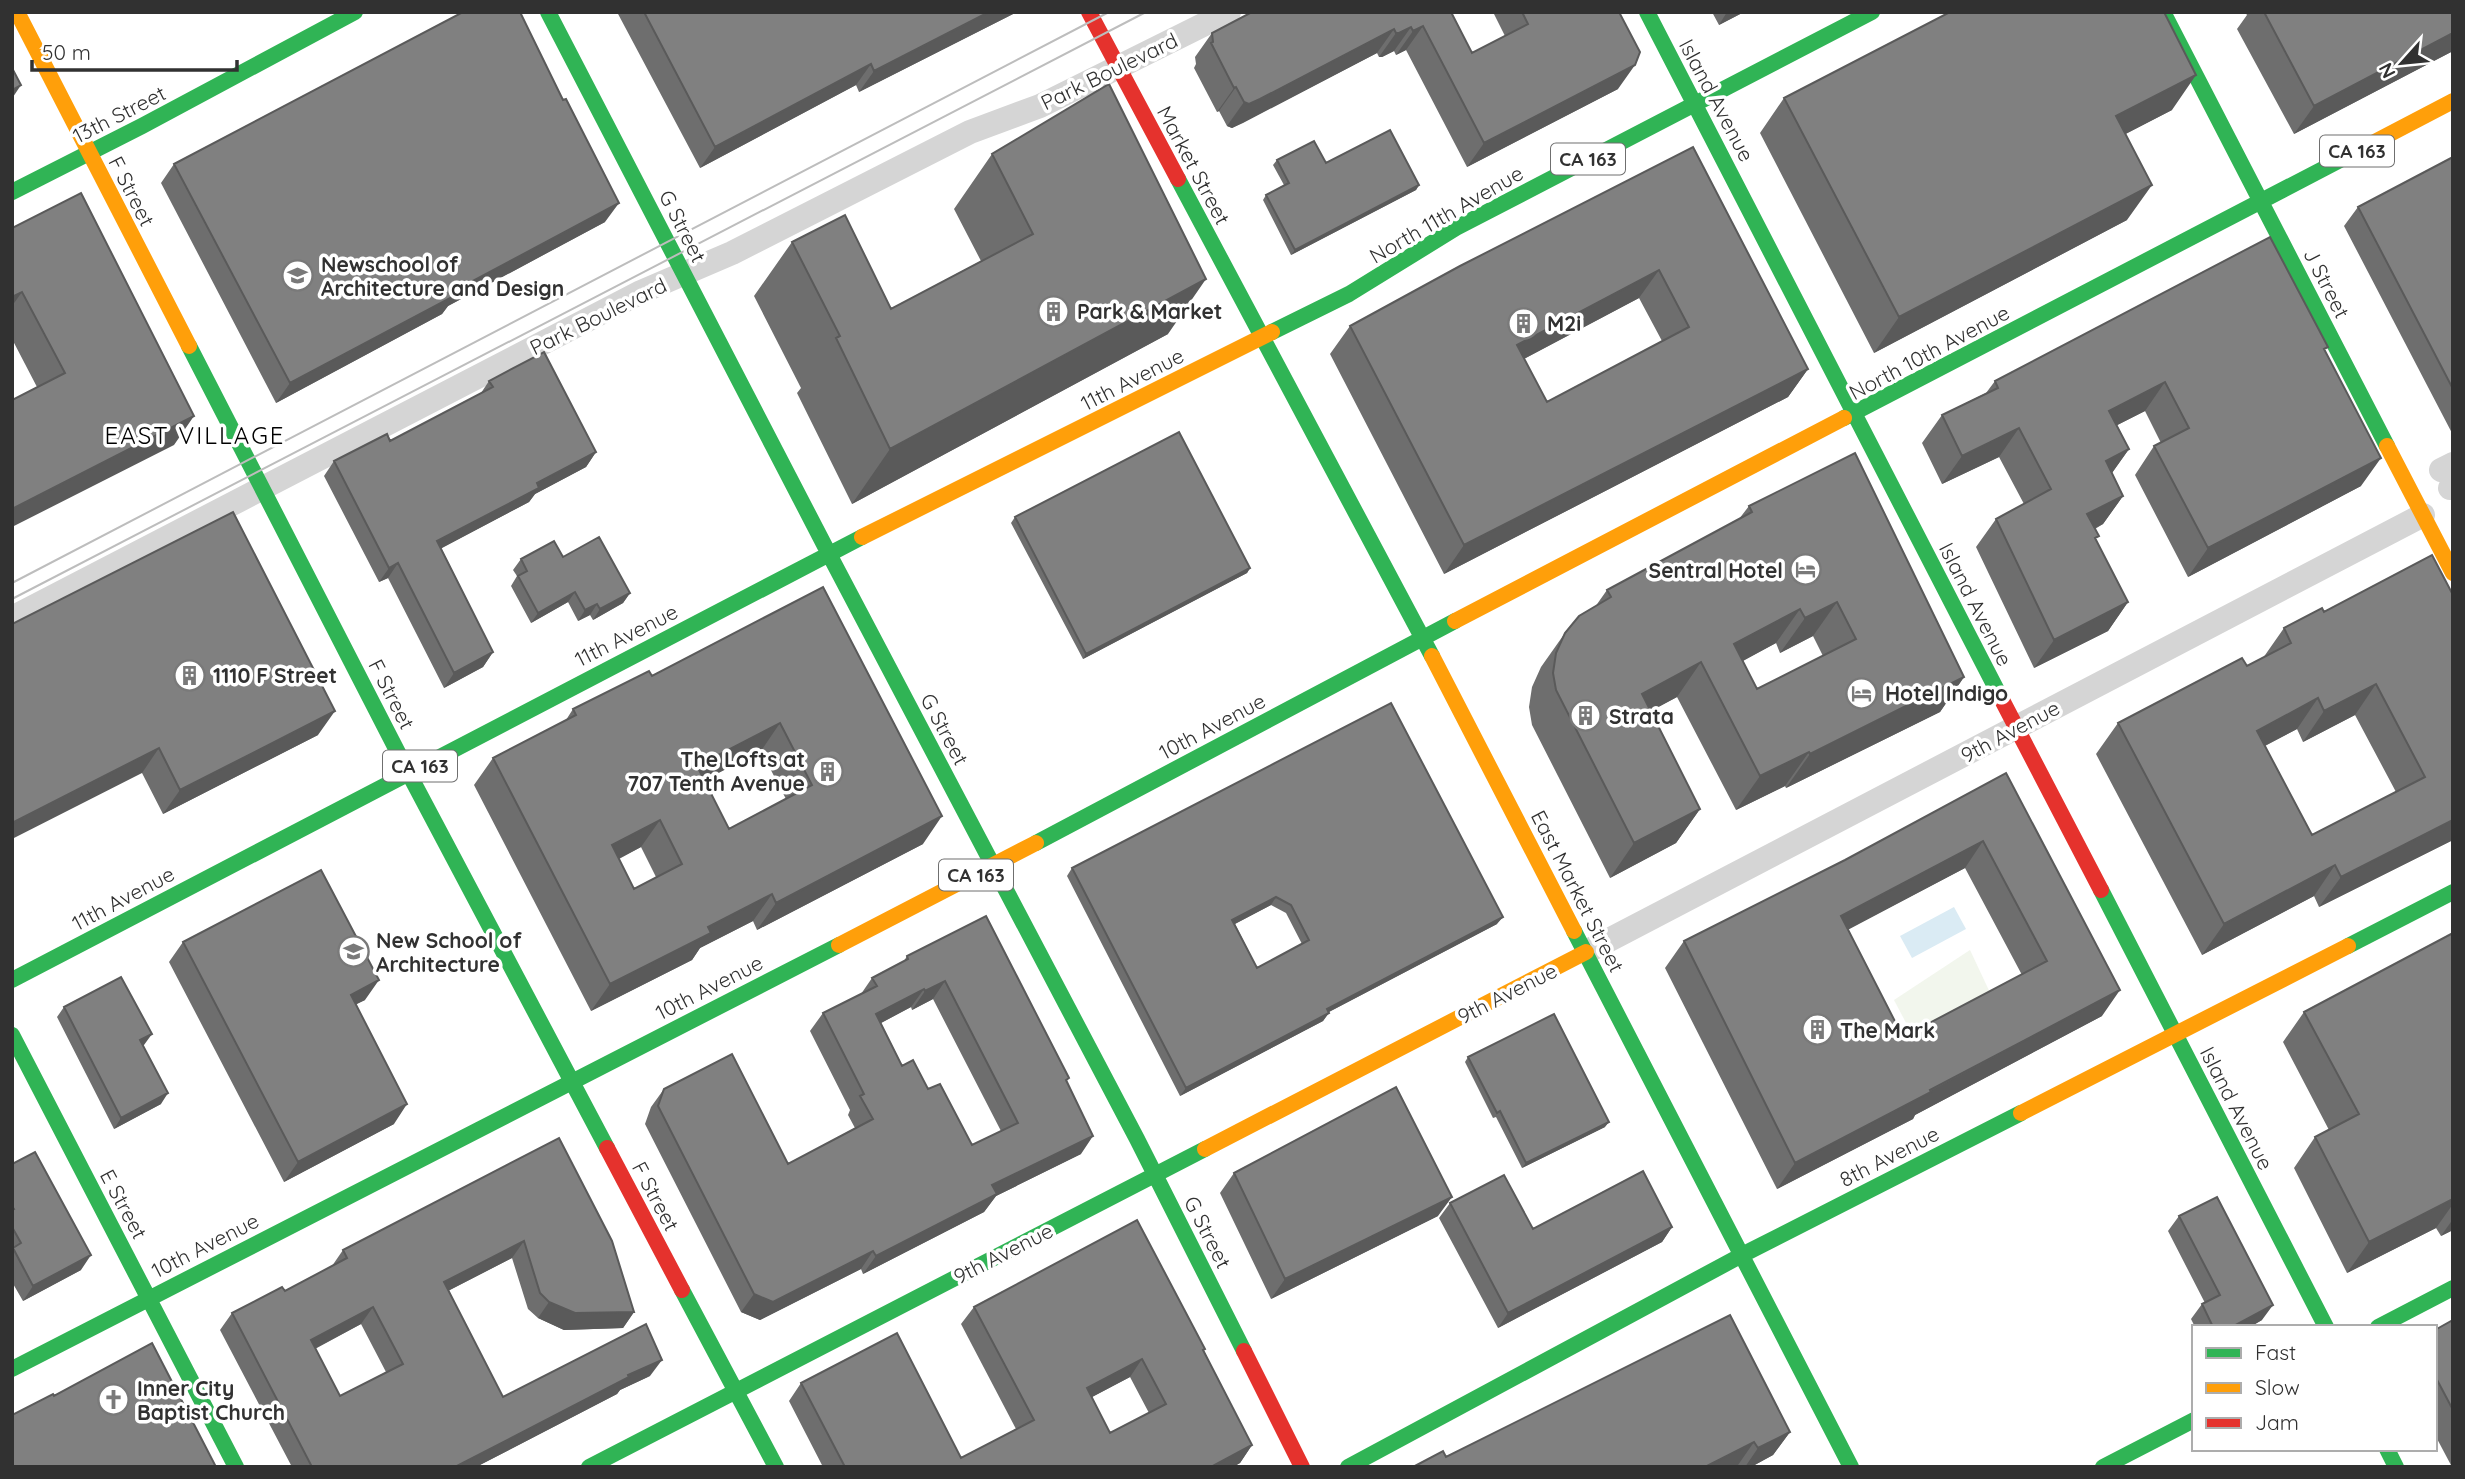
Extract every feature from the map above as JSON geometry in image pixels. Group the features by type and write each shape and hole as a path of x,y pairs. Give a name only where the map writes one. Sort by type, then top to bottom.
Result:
{"main road":[{"name":"F Street","path":"17,12 408,772 776,1467"},
{"name":"13th Street","path":"12,192 122,138 355,12"},
{"name":"G Street","path":"548,12 1155,1174 1302,1467"},
{"name":"Market Street","path":"1089,12 1197,218 1264,337"},
{"name":"Island Avenue","path":"1647,12 2325,1325"},
{"name":"North 11th Avenue","path":"1264,337 1349,294 1456,228 1872,12"},
{"name":"J Street","path":"2163,12 2453,573"},
{"name":"North 10th Avenue","path":"1423,638 2453,102"},
{"name":"11th Avenue","path":"12,980 829,554 1264,337"},
{"name":"East Market Street","path":"1264,337 1423,638 1851,1467"},
{"name":"10th Avenue","path":"12,1369 993,866 1423,638"},
{"name":"8th Avenue","path":"1348,1467 1742,1255 2453,892"},
{"name":"9th Avenue","path":"589,1467 1586,952"},
{"name":"E Street","path":"12,1035 236,1467"},
{"path":"2382,1325 2453,1288"},
{"path":"2102,1467 2192,1421"},
{"path":"2388,1451 2396,1467"}],"street":[{"name":"Park Boulevard","path":"12,618 640,292 732,253 970,132 1040,106 1229,12"},
{"name":"9th Avenue","path":"1586,952 2423,515"}],"shaded area":[{"path":"1954,907 1966,929 1912,958 1900,936"},
{"path":"1970,950 1993,999 1914,1038 1894,1000"}],"building":[{"path":"463,12 520,12 563,100 566,99 619,203 454,291 456,295 290,383 174,164"},
{"path":"644,12 989,12 874,71 871,64 715,147"},
{"path":"1252,12 1451,12 1472,53 1528,24 1522,12 1619,12 1640,52 1635,65 1484,143 1423,26 1413,31 1411,27 1399,33 1394,29 1260,99 1249,104 1244,102 1211,43 1212,33"},
{"path":"1950,12 2164,12 2196,75 2116,116 2152,185 1899,317 1784,98"},
{"path":"2264,12 2453,12 2453,33 2314,106"},
{"path":"12,68 21,85 12,90"},
{"path":"1109,84 1206,279 890,449 836,338 840,336 792,242 845,215 891,309 1033,234 992,154"},
{"path":"1390,130 1419,185 1295,250 1266,195 1289,183 1277,160 1314,141 1326,163"},
{"path":"1693,147 1808,369 1464,545 1350,326 1460,266","holes":["1659,270 1689,327 1547,402 1517,345"]},
{"path":"2453,157 2453,389 2358,207"},
{"path":"81,193 194,416 12,509 12,400 65,373 22,292 12,297 12,228"},
{"path":"2270,237 2328,347 2324,349 2381,458 2208,548 2154,446 2189,428 2165,382 2109,411 2129,449 2106,461 2123,496 2087,514 2099,536 2095,538 2128,602 2054,640 1996,519 2051,489 2019,428 1962,456 1942,415 1998,388 1995,381"},
{"path":"544,352 596,452 537,483 539,488 437,541 493,652 454,673 398,563 389,568 334,461 387,434 390,441 493,387 489,381"},
{"path":"1179,432 1250,568 1086,654 1015,517"},
{"path":"1855,453 1964,677 1760,776 1701,662 1642,694 1700,809 1634,843 1556,690 1553,673 1556,653 1565,633 1579,616 1611,597 1607,590 1752,512 1749,506","holes":["1837,602 1856,639 1757,689 1734,644 1800,609 1805,618"]},
{"path":"233,512 335,711 180,790 159,748 12,823 12,624"},
{"path":"599,537 630,593 600,609 597,604 585,610 575,592 538,613 518,576 527,571 521,559 554,541 563,557"},
{"path":"2432,555 2453,595 2453,820 2341,877 2335,865 2224,924 2118,723 2242,658 2247,666 2291,643 2284,628 2322,608 2324,612","holes":["2376,684 2425,777 2312,835 2257,731 2318,698 2324,711"]},
{"path":"823,587 942,816 776,903 772,894 708,927 711,933 610,984 493,758 576,715 573,709 649,671 652,676","holes":["780,723 812,785 729,829 697,766","660,820 682,864 634,889 612,845"]},
{"path":"1391,703 1503,917 1327,1009 1329,1013 1186,1088 1072,868","holes":["1276,897 1291,905 1309,940 1257,968 1232,920"]},
{"path":"2006,773 2120,990 1795,1163 1684,941 1845,860","holes":["1983,841 2047,961 1903,1037 1841,916"]},
{"path":"321,870 379,980 351,995 407,1104 298,1162 183,942"},
{"path":"986,916 1069,1078 1066,1080 1093,1136 992,1185 997,1194 876,1256 873,1251 773,1302 754,1294 658,1106 664,1089 732,1054 788,1164 873,1119 860,1096 864,1094 823,1013 877,986 872,978 908,959 907,956","holes":["945,981 1018,1123 972,1145 940,1084 928,1089 913,1060 902,1066 876,1014"]},
{"path":"2453,933 2453,1199 2369,1242 2315,1137 2359,1114 2304,1012"},
{"path":"121,977 152,1034 140,1040 168,1093 121,1118 64,1007"},
{"path":"1554,1014 1609,1122 1526,1163 1500,1111 1497,1113 1468,1057"},
{"path":"1396,1087 1452,1197 1285,1279 1234,1173"},
{"path":"559,1138 612,1241 634,1312 575,1313 549,1302 540,1293 524,1241 444,1282 503,1397 646,1324 662,1360 628,1375 629,1377 455,1467 312,1467 232,1313 282,1287 285,1291 347,1258 343,1250","holes":["373,1307 403,1364 340,1396 311,1340"]},
{"path":"35,1152 91,1255 33,1286 13,1248 21,1243 12,1227 12,1164"},
{"path":"1643,1171 1672,1227 1508,1313 1450,1203 1504,1175 1533,1229"},
{"path":"2217,1197 2273,1305 2236,1325 2212,1325 2202,1304 2220,1295 2179,1216"},
{"path":"1137,1220 1252,1445 1211,1467 845,1467 801,1383 897,1333 961,1458 1034,1420 974,1307","holes":["1142,1359 1166,1404 1110,1433 1087,1388"]},
{"path":"1730,1315 1790,1432 1758,1448 1754,1442 1705,1467 1413,1467 1443,1451 1446,1457"},
{"path":"2453,1320 2453,1410 2437,1380 2437,1329"},
{"path":"152,1343 216,1467 12,1467 12,1415 53,1394 54,1396"}],"tram line":[{"path":"12,583 1109,12"},
{"path":"12,599 1146,12"}],"traffic: fast":[{"path":"12,192 355,12"},
{"path":"548,12 829,554"},
{"path":"1647,12 2002,700"},
{"path":"1272,332 1349,294 1456,228 1872,12"},
{"path":"2163,12 2387,446"},
{"path":"1844,418 2344,158"},
{"path":"1178,179 1432,656"},
{"path":"189,346 408,772"},
{"path":"12,980 862,537"},
{"path":"829,554 1137,1139 1244,1351"},
{"path":"1036,843 1455,621"},
{"path":"408,772 607,1148"},
{"path":"2101,890 2325,1325"},
{"path":"2348,946 2453,892"},
{"path":"1574,931 1851,1467"},
{"path":"12,1369 839,945"},
{"path":"12,1035 236,1467"},
{"path":"1348,1467 1742,1255 2021,1113"},
{"path":"589,1467 1205,1149"},
{"path":"2382,1325 2453,1288"},
{"path":"682,1290 776,1467"},
{"path":"2103,1467 2192,1421"},
{"path":"2388,1451 2396,1467"}],"traffic: slow":[{"path":"17,12 189,346"},
{"path":"2344,158 2453,101"},
{"path":"862,537 1272,332"},
{"path":"1455,621 1844,418"},
{"path":"2387,446 2453,573"},
{"path":"1432,656 1574,931"},
{"path":"839,945 1036,843"},
{"path":"2021,1113 2348,946"},
{"path":"1205,1149 1586,952"}],"traffic: jam":[{"path":"1089,12 1178,179"},
{"path":"2002,700 2101,890"},
{"path":"607,1148 682,1290"},
{"path":"1244,1351 1302,1467"}],"place":[{"name":"Newschool of Architecture and Design","path":"298,276"},
{"name":"Park & Market","path":"1054,311"},
{"name":"M2i","path":"1524,323"},
{"name":"Sentral Hotel","path":"1806,570"},
{"name":"1110 F Street","path":"190,675"},
{"name":"Hotel Indigo","path":"1862,693"},
{"name":"Strata","path":"1586,716"},
{"name":"The Lofts at 707 Tenth Avenue","path":"828,771"},
{"name":"New School of Architecture","path":"353,952"},
{"name":"The Mark","path":"1817,1030"},
{"name":"Inner City Baptist Church","path":"114,1400"}],"district":[{"name":"EAST VILLAGE","path":"195,435"}]}
